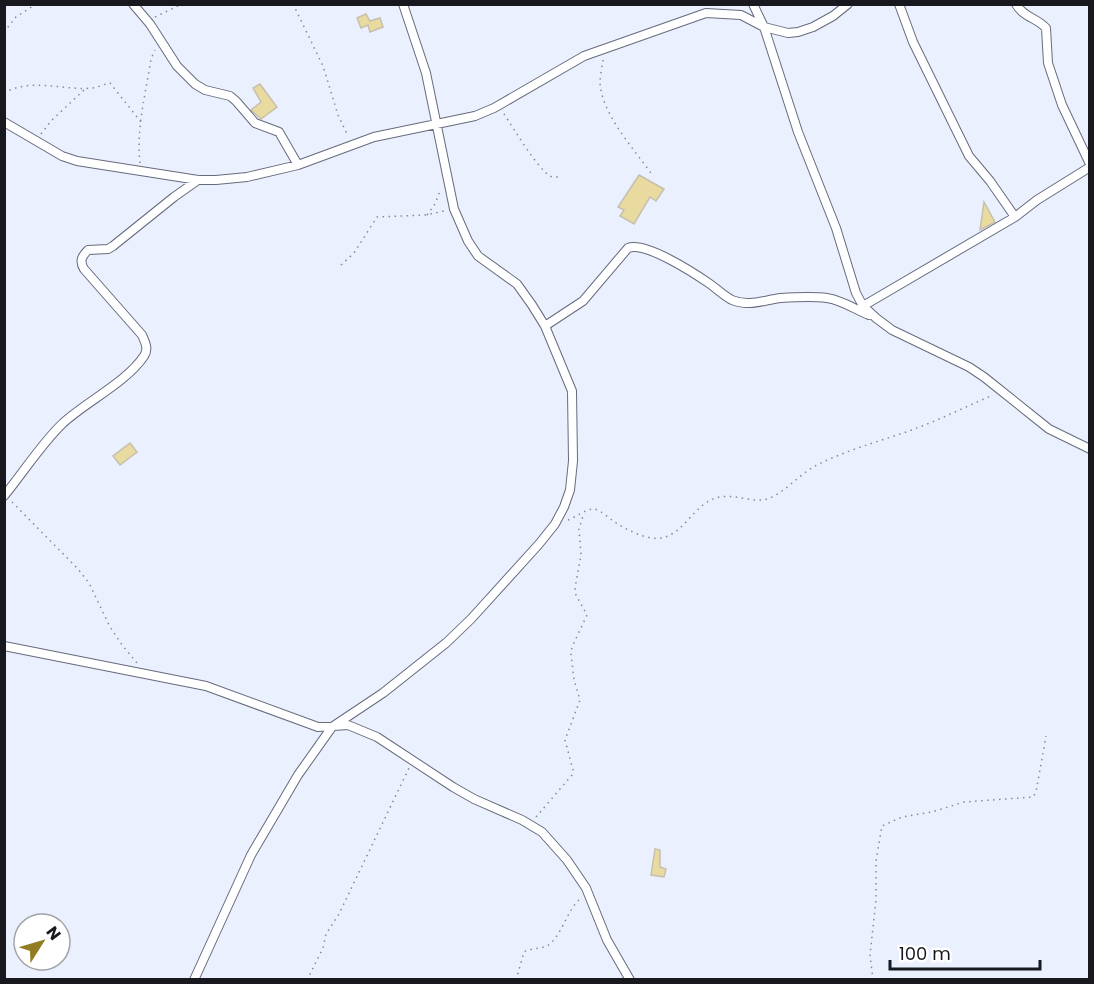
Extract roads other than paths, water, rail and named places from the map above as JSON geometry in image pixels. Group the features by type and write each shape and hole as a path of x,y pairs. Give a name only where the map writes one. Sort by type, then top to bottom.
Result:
{"street":[{"path":"133,4 177,66 195,84 205,90 230,96 255,123 279,132 298,165"},
{"path":"194,980 251,855 298,775 332,727 383,693 446,643 471,619 555,524 570,490 573,460 572,391 545,326 517,284 478,256 471,248 454,209 426,73 403,4"},
{"path":"753,4 764,27 794,122 840,239 856,293 863,306 892,330 969,367 1049,429 1089,449"},
{"path":"4,122 62,156 77,161 198,180 247,177 298,165 374,137 475,116 584,56 706,13 741,15 764,27 788,33 798,32 833,16 848,4"},
{"path":"899,4 913,42 969,156 1015,217"},
{"path":"863,306 1015,217 1089,165 1062,105 1048,63 1046,28 1035,19 1022,13 1016,4"},
{"path":"5,495 62,424 127,374 147,351 142,335 84,269 81,259 83,255 88,250 108,249 113,246 198,180"},
{"path":"545,326 583,300 632,246 638,246 664,257 697,274 727,297 742,303 750,304 784,298 830,298 876,318"},
{"path":"4,646 206,686 318,727 348,725 361,729 467,795 542,832 579,875 607,940 630,980"}]}
